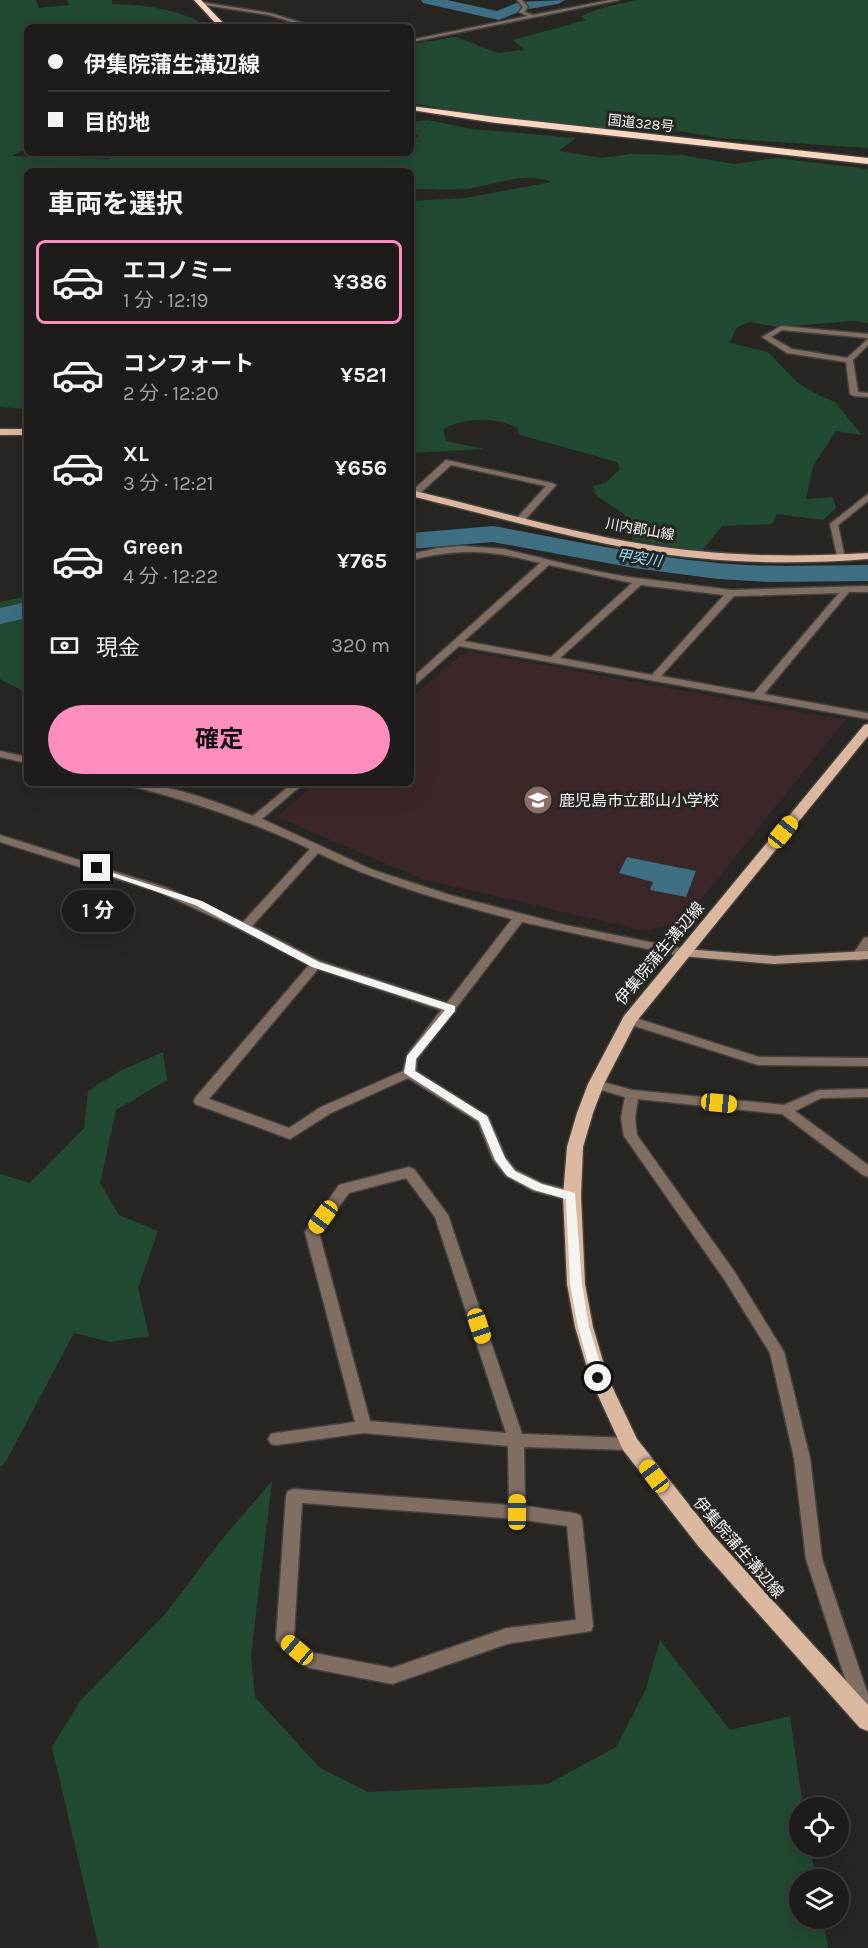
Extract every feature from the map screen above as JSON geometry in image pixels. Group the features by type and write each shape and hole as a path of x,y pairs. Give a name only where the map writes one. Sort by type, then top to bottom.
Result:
{"highway":[{"path":"199,2 220,24"},
{"name":"国道328号","path":"414,108 496,120 868,161"}],"main road":[{"path":"0,432 24,432"},
{"name":"川内郡山線","path":"414,494 652,548 713,556 841,558 868,556"},
{"name":"伊集院蒲生溝辺線","path":"868,728 628,1020 596,1084 575,1147 572,1196 576,1284 584,1327 598,1378 630,1444 706,1541 868,1721"}],"street":[{"path":"414,40 617,0"},
{"path":"199,2 270,14 303,24"},
{"path":"522,3 521,12 534,17"},
{"path":"849,360 790,351 766,337 781,328 868,336"},
{"path":"849,360 868,341"},
{"path":"849,360 854,394 868,395"},
{"path":"414,492 448,462 552,485 520,520"},
{"path":"841,558 834,524 868,497"},
{"path":"414,556 462,546 493,548 593,574 731,593 868,589"},
{"path":"414,681 548,561"},
{"path":"554,659 639,582"},
{"path":"757,696 846,590"},
{"path":"655,677 731,593"},
{"path":"457,643 868,716"},
{"path":"0,754 24,759"},
{"path":"143,786 180,795 255,820 316,849 404,884 520,917 685,953 774,960 863,956 868,941"},
{"path":"255,820 295,786"},
{"path":"0,838 164,890 245,927 315,964 451,1009"},
{"path":"245,927 316,849"},
{"path":"409,1073 411,1058 520,917"},
{"path":"315,964 200,1101 290,1134 326,1110 409,1073"},
{"path":"628,1020 758,1060 868,1062"},
{"path":"409,1073 483,1119 500,1160 511,1173 538,1187 572,1196"},
{"path":"596,1084 632,1094 785,1110 819,1095 868,1093"},
{"path":"632,1094 628,1118 631,1136 729,1275 777,1352 802,1458 814,1559 868,1721"},
{"path":"785,1110 868,1172"},
{"path":"364,1427 312,1232 344,1189 409,1172 441,1215 516,1440 517,1512"},
{"path":"276,1439 364,1427 516,1440 630,1444"},
{"path":"294,1496 517,1512 574,1520 585,1626 507,1636 392,1676 310,1660 285,1639 294,1496"}],"shaded area":[{"name":"鹿児島市立郡山小学校","path":"472,652 846,719 682,923 645,931 422,879 277,817 312,786 414,786 414,695 463,653"}],"green space":[{"path":"0,0 36,0 39,8 70,5 67,0 112,0 112,4 158,8 202,23 24,24 24,150 12,156 109,159 112,156 414,156 414,139 419,136 414,133 414,122 428,120 472,129 576,138 559,151 602,158 631,154 681,155 734,164 776,158 868,169 868,323 854,321 778,327 749,322 736,328 730,343 768,352 797,382 814,393 835,402 862,435 836,431 813,466 806,499 833,497 836,508 823,520 777,514 772,524 722,526 702,551 633,540 626,516 595,494 593,486 605,483 620,469 617,462 520,435 517,428 489,420 470,421 443,429 446,441 484,449 414,453 414,201 465,198 551,182 541,179 519,178 463,189 414,189 414,168 24,168 24,409 0,407"},
{"path":"637,0 868,0 868,148 719,138 644,125 631,117 610,118 612,132 507,119 414,104 414,44 456,37 498,53 524,50 513,40 586,20 581,16 605,7"},
{"path":"24,597 24,631 22,632 24,633 24,691 0,679 0,602"},
{"path":"163,1052 167,1080 116,1110 100,1183 119,1215 158,1231 138,1288 149,1336 110,1342 74,1333 5,1463 0,1467 0,1174 30,1183 84,1128 88,1091 120,1071"},
{"path":"272,1481 251,1656 255,1697 320,1768 368,1792 548,1784 616,1747 645,1691 660,1640 730,1730 790,1716 802,1797 789,1797 789,1857 812,1857 814,1869 789,1869 789,1929 825,1929 828,1948 99,1948 52,1747 81,1700 166,1613 223,1538"}],"water":[{"path":"627,857 696,871 686,897 650,890 653,882 619,873"}],"waterway":[{"path":"428,0 499,16 519,6 558,0"},
{"name":"甲突川","path":"414,541 493,534 634,560 718,571 770,574 868,573"},
{"name":"甲突川","path":"0,616 24,611"}],"place":[{"name":"鹿児島市立郡山小学校","path":"538,800"}],"route":[{"path":"97,868 198,903 315,964 451,1009 411,1058 409,1073 483,1119 500,1160 511,1173 538,1187 572,1196 576,1284 584,1327 598,1378"}]}
